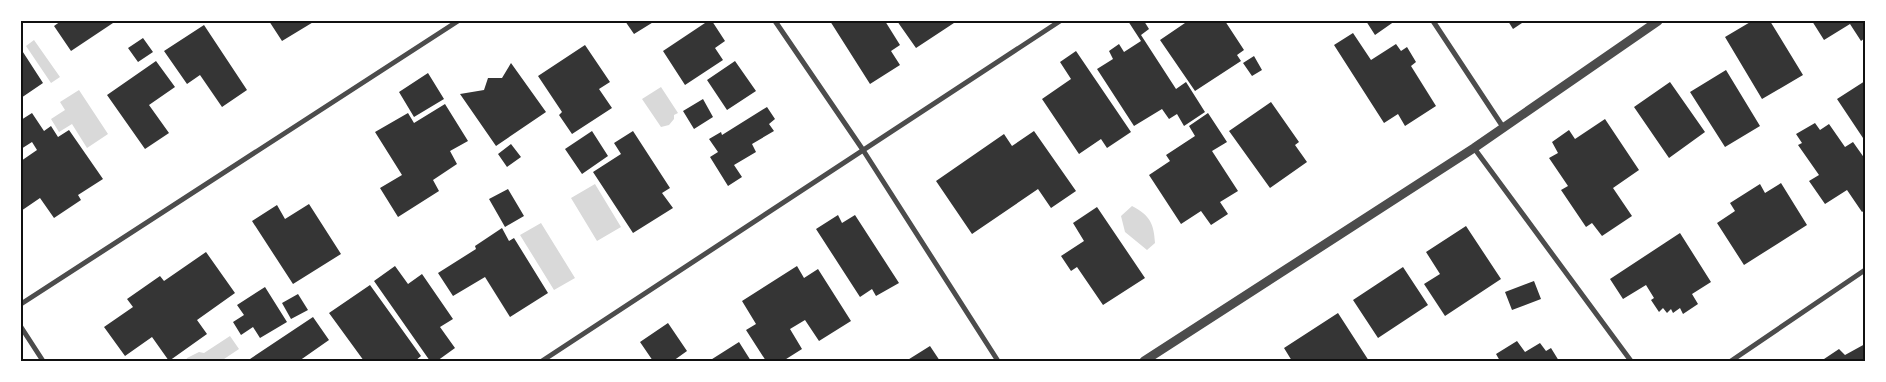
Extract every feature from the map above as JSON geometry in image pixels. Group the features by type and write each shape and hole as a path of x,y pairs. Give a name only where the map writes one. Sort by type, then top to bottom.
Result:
{"street":[{"path":"21,304 458,21"},
{"path":"775,21 863,150 998,361"},
{"path":"542,361 1060,21"},
{"path":"1433,21 1503,127"},
{"path":"1144,361 1474,148 1658,21"},
{"path":"1474,148 1631,361"},
{"path":"1731,361 1865,270"},
{"path":"21,327 43,361"}],"shaded area":[{"path":"34,40 60,77 51,83 26,46"},
{"path":"661,87 678,113 674,115 674,119 669,125 661,127 642,99"},
{"path":"79,90 108,134 87,148 72,124 59,132 51,119 65,110 60,102"},
{"path":"595,184 621,227 597,241 571,198"},
{"path":"1132,206 1147,217 1154,230 1155,243 1147,250 1125,232 1121,216"},
{"path":"541,223 575,278 554,290 520,235"},
{"path":"230,336 239,349 221,361 186,361 187,358 199,352 204,353"}],"building":[{"path":"61,21 111,21 113,23 71,51 54,26"},
{"path":"269,21 315,21 282,41"},
{"path":"625,21 655,21 634,34"},
{"path":"708,21 712,21 725,41 715,48 723,60 685,85 663,51"},
{"path":"830,21 885,21 900,45 891,51 900,65 870,84"},
{"path":"897,21 957,21 916,48"},
{"path":"1128,21 1144,21 1149,29 1141,35 1176,89 1186,82 1205,112 1184,126 1177,114 1169,119 1162,109 1134,126 1097,69 1113,59 1109,51 1119,44 1124,52 1141,41"},
{"path":"1184,21 1225,21 1244,50 1237,55 1241,61 1195,91 1160,40 1185,23"},
{"path":"1366,21 1395,21 1375,35"},
{"path":"1508,21 1525,21 1513,29"},
{"path":"1752,21 1770,21 1803,75 1762,99 1725,37"},
{"path":"1812,21 1865,21 1865,38 1861,41 1850,24 1824,40"},
{"path":"204,25 247,90 222,107 200,75 187,84 164,51"},
{"path":"1353,33 1371,60 1396,44 1401,51 1407,47 1416,62 1411,66 1436,106 1405,126 1398,114 1384,123 1334,45"},
{"path":"143,38 153,52 138,62 128,48"},
{"path":"585,45 610,82 599,89 612,108 572,134 559,115 562,112 538,76"},
{"path":"21,49 43,83 21,98"},
{"path":"1076,51 1131,132 1107,148 1101,139 1079,154 1042,99 1071,79 1060,62"},
{"path":"1254,56 1262,70 1252,76 1243,63"},
{"path":"156,61 175,87 149,105 169,133 145,149 107,95"},
{"path":"735,61 756,91 727,110 707,80"},
{"path":"511,63 546,112 496,146 460,94 484,90 488,78 502,78"},
{"path":"1726,70 1760,126 1725,147 1690,92"},
{"path":"428,73 444,99 414,117 399,92"},
{"path":"1865,81 1865,141 1837,99"},
{"path":"1670,82 1705,132 1669,158 1634,107"},
{"path":"703,99 713,117 694,129 683,111"},
{"path":"1271,102 1299,142 1295,145 1307,162 1270,188 1229,131"},
{"path":"445,104 468,141 450,151 457,164 433,180 439,191 398,217 380,188 402,175 375,132 408,113 414,123"},
{"path":"767,107 775,119 769,124 774,131 752,144 756,152 734,165 742,177 728,186 710,157 718,152 709,139 721,132 722,135"},
{"path":"32,113 44,131 51,126 58,137 69,130 103,179 78,195 81,200 54,218 40,198 21,211 21,161 37,150 32,142 21,149 21,120"},
{"path":"1208,113 1227,142 1212,151 1238,191 1220,202 1228,214 1211,225 1201,211 1181,224 1149,175 1170,161 1166,155 1195,136 1189,126"},
{"path":"1605,119 1639,170 1613,188 1632,216 1602,236 1592,223 1586,227 1561,190 1568,186 1549,158 1558,153 1552,142 1569,130 1575,139"},
{"path":"1815,123 1820,130 1829,124 1845,147 1853,142 1865,159 1865,210 1862,212 1847,190 1825,204 1809,181 1819,175 1798,145 1802,143 1796,134"},
{"path":"592,131 608,156 582,174 565,149"},
{"path":"633,131 670,188 662,193 673,208 633,233 593,172 621,154 614,143"},
{"path":"1034,131 1076,191 1051,208 1038,189 972,234 936,181 1004,134 1012,146"},
{"path":"511,144 521,157 507,167 498,154"},
{"path":"1781,183 1807,225 1744,265 1717,223 1735,211 1730,203 1760,184 1765,193"},
{"path":"508,189 524,216 505,227 489,199"},
{"path":"309,204 341,254 293,284 252,221 277,205 285,219"},
{"path":"1097,207 1145,278 1103,305 1077,267 1071,271 1061,256 1084,241 1073,223"},
{"path":"838,215 842,223 855,215 899,283 876,296 872,289 860,297 816,229"},
{"path":"1466,226 1501,279 1445,316 1424,284 1440,274 1426,252"},
{"path":"502,228 509,241 514,238 548,293 510,317 485,277 453,296 438,273 476,249 475,246"},
{"path":"1680,233 1711,282 1692,294 1698,304 1683,314 1680,308 1673,313 1671,309 1667,313 1663,308 1659,312 1651,300 1654,298 1646,285 1623,299 1610,279"},
{"path":"206,252 235,293 197,320 207,334 169,361 152,337 125,356 104,327 133,307 127,299 160,276 164,281"},
{"path":"395,266 408,284 422,274 453,319 440,327 455,348 437,361 430,361 374,281"},
{"path":"797,266 804,278 818,269 851,321 819,341 805,320 790,329 802,349 783,361 766,361 746,330 756,324 742,301"},
{"path":"1403,267 1428,305 1378,338 1353,300"},
{"path":"1534,281 1541,299 1512,310 1505,292"},
{"path":"370,285 421,356 415,361 386,361 384,359 382,361 364,361 329,313"},
{"path":"265,287 287,322 260,338 253,327 241,335 233,322 244,315 237,305"},
{"path":"298,294 308,310 291,319 282,303"},
{"path":"1338,313 1369,361 1292,361 1284,348"},
{"path":"313,317 329,340 299,361 247,361"},
{"path":"668,323 687,351 673,361 653,361 640,342"},
{"path":"1517,341 1525,352 1540,343 1546,351 1551,348 1559,361 1500,361 1496,354"},
{"path":"739,342 751,361 709,361"},
{"path":"1865,344 1865,361 1821,361 1839,349 1845,355"},
{"path":"930,346 940,361 906,361"}]}
